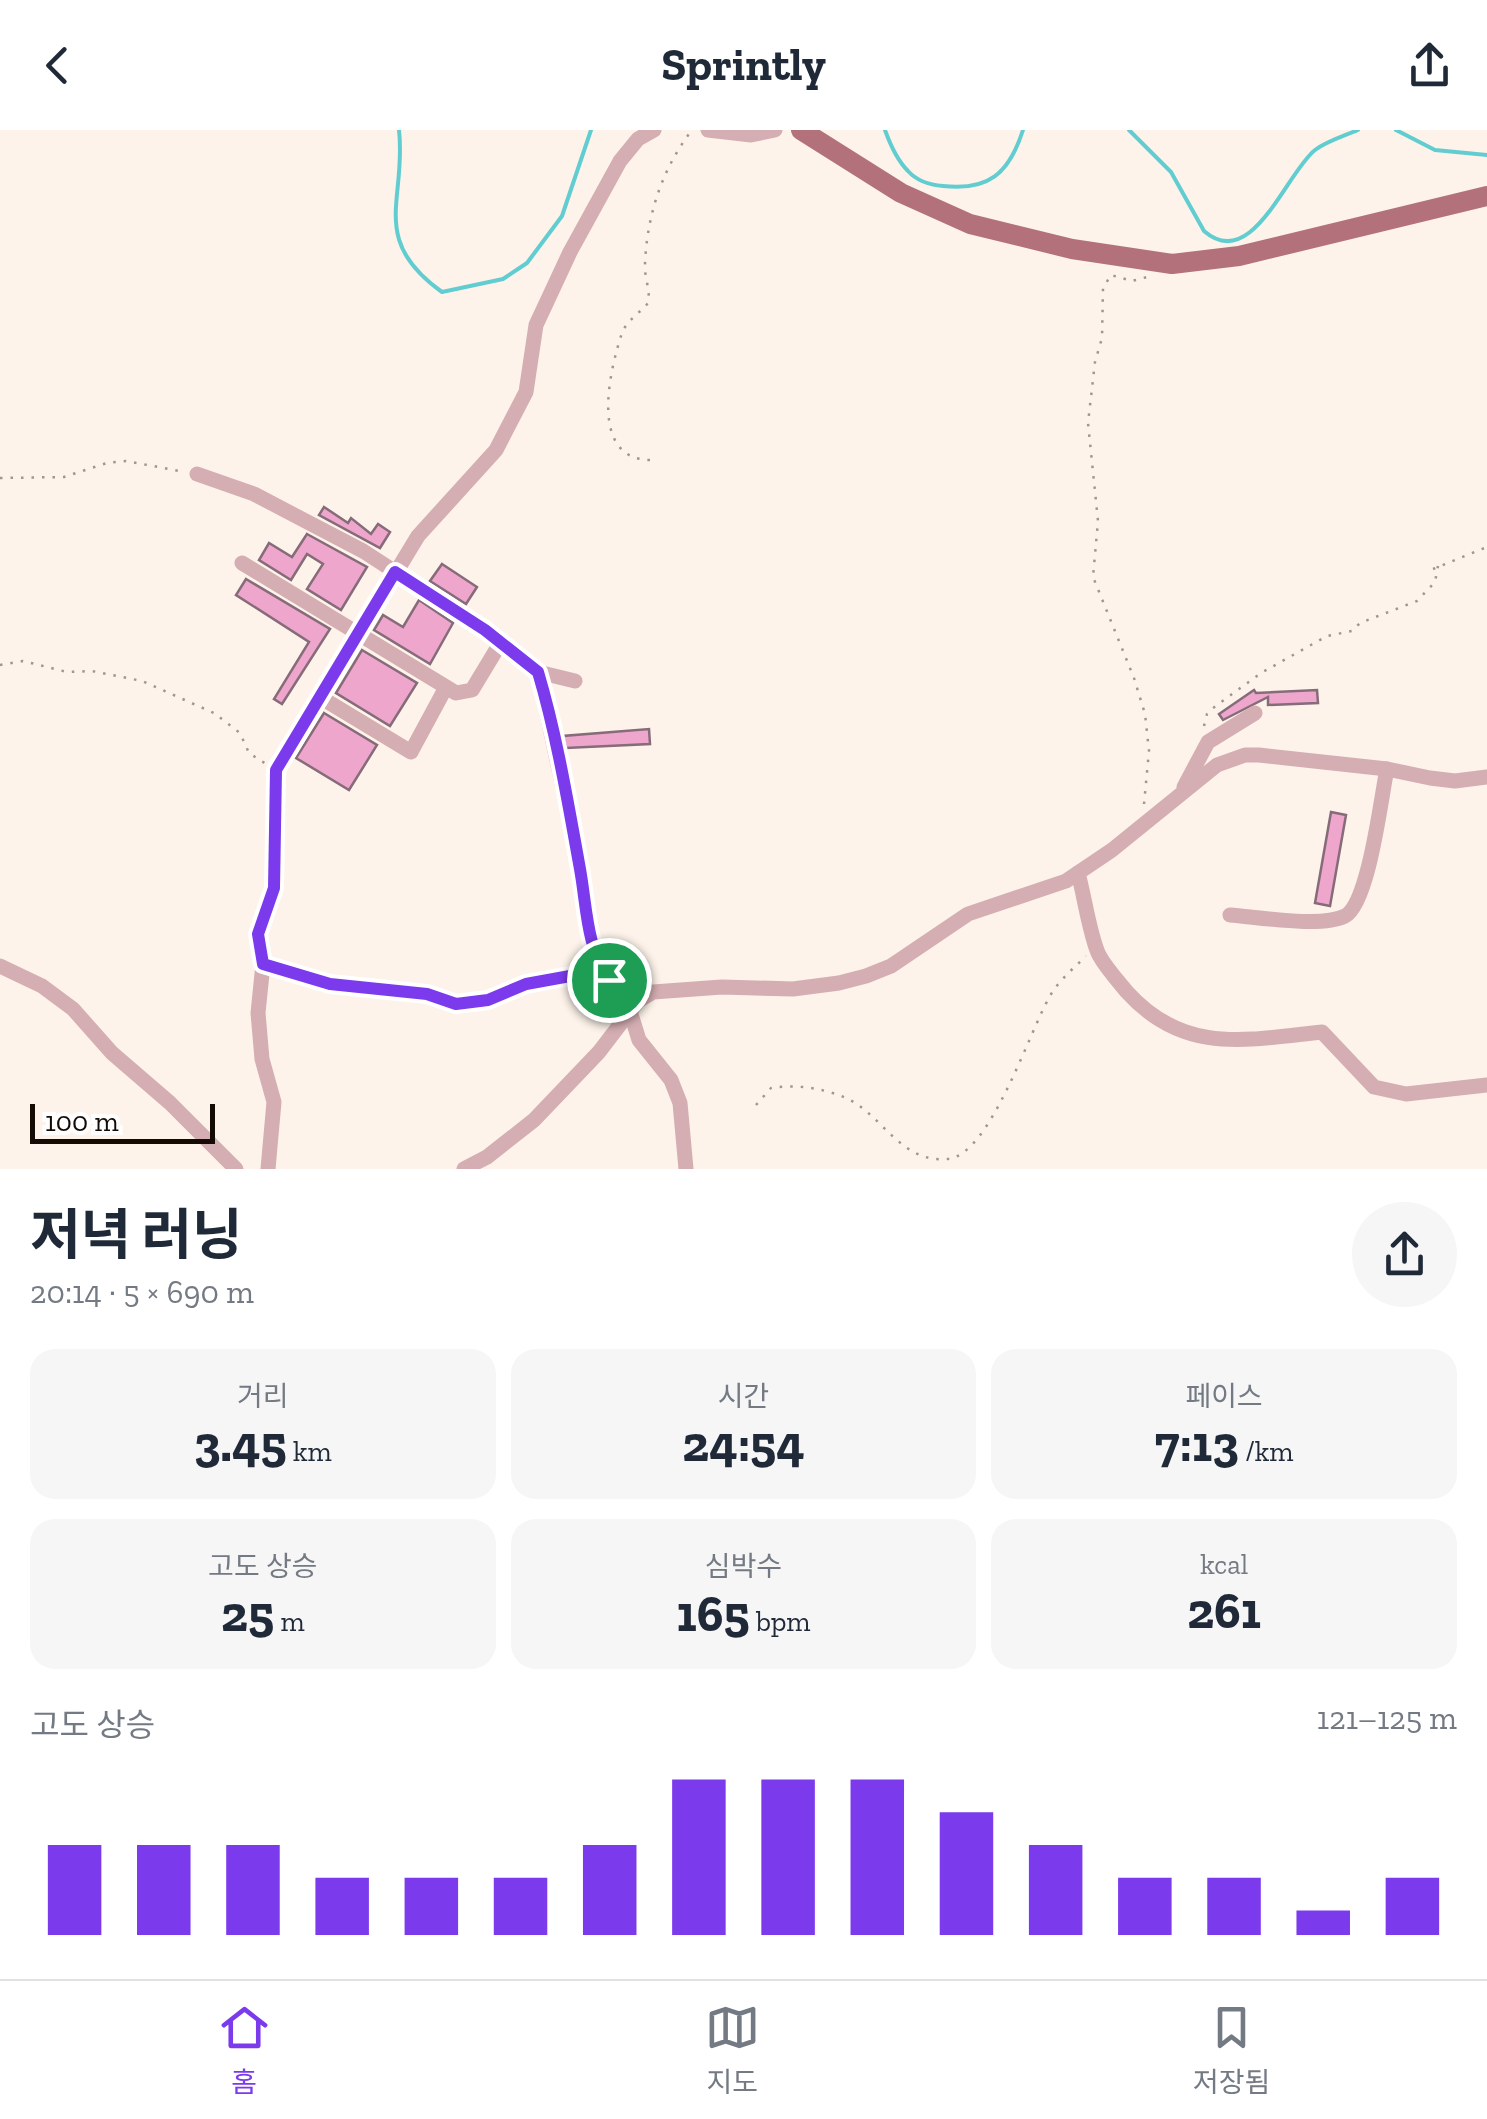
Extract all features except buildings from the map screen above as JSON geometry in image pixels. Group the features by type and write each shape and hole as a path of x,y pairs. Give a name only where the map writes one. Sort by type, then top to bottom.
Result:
{"main road":[{"path":"801,130 901,192 970,224 1072,249 1172,264 1238,256 1487,196"}],"street":[{"path":"268,1169 274,1102 262,1059 258,1012 263,964 258,934 274,888 276,770 418,536 496,450 526,392 536,325 556,282 620,160 638,139 654,130"},
{"path":"708,130 730,134 775,130"},
{"path":"197,474 254,494 363,551 500,642 538,672 575,681"},
{"path":"242,563 456,694 472,690 500,642"},
{"path":"538,672 581,872 593,951 630,1011 640,1040 671,1080 680,1103 686,1169"},
{"path":"320,697 411,752 445,689"},
{"path":"1180,795 1208,742 1255,713"},
{"path":"464,1169 487,1157 546,1110 599,1052 638,1000 653,992 722,987 793,989 839,983 891,966 968,914 1066,881 1144,826 1216,765 1245,755 1386,768 1430,778 1487,777"},
{"path":"1230,915 1315,920 1349,913 1364,884 1386,768"},
{"path":"1078,872 1100,956 1138,1004 1180,1032 1207,1038 1322,1032 1374,1087 1406,1094 1487,1084"},
{"path":"0,966 42,986 74,1009 112,1053 170,1103 236,1169"}],"path":[{"path":"650,460 623,451 606,416 607,403 623,331 648,304 645,258 656,198 672,160 692,130"},
{"path":"1144,826 1149,731 1134,678 1093,577 1098,521 1088,424 1102,338 1102,295 1106,281 1111,275 1132,281 1151,276"},
{"path":"0,478 64,477 107,462 126,461 197,474"},
{"path":"1433,568 1487,547"},
{"path":"1208,742 1203,722 1213,708 1262,673 1328,636 1352,631 1360,623 1417,601 1435,582 1438,566"},
{"path":"0,665 23,661 67,672 142,681 214,714 240,734 250,754 276,770"},
{"path":"756,1104 771,1088 790,1085 822,1092 856,1105 894,1139 920,1154 932,1159 956,1158 979,1140 988,1126 1050,994 1096,946"},
{"path":"263,964 330,984 427,994 456,1004 488,1000 526,984 570,976 609,980"}],"waterway":[{"path":"399,130 398,236 419,273 442,292 503,279 527,263 562,216 591,130"},
{"path":"885,130 897,157 912,174 929,183 959,187 973,186 995,176 1011,158 1023,130"},
{"path":"1129,130 1171,172 1204,231 1221,241 1238,239 1253,230 1315,150 1358,130"},
{"path":"1396,130 1435,150 1487,155"}],"route":[{"path":"395,572 485,630 538,672 581,872 588,932 593,951 609,980 570,976 526,984 488,1000 456,1004 427,994 330,984 263,964 258,934 274,888 276,770 395,572"}]}
